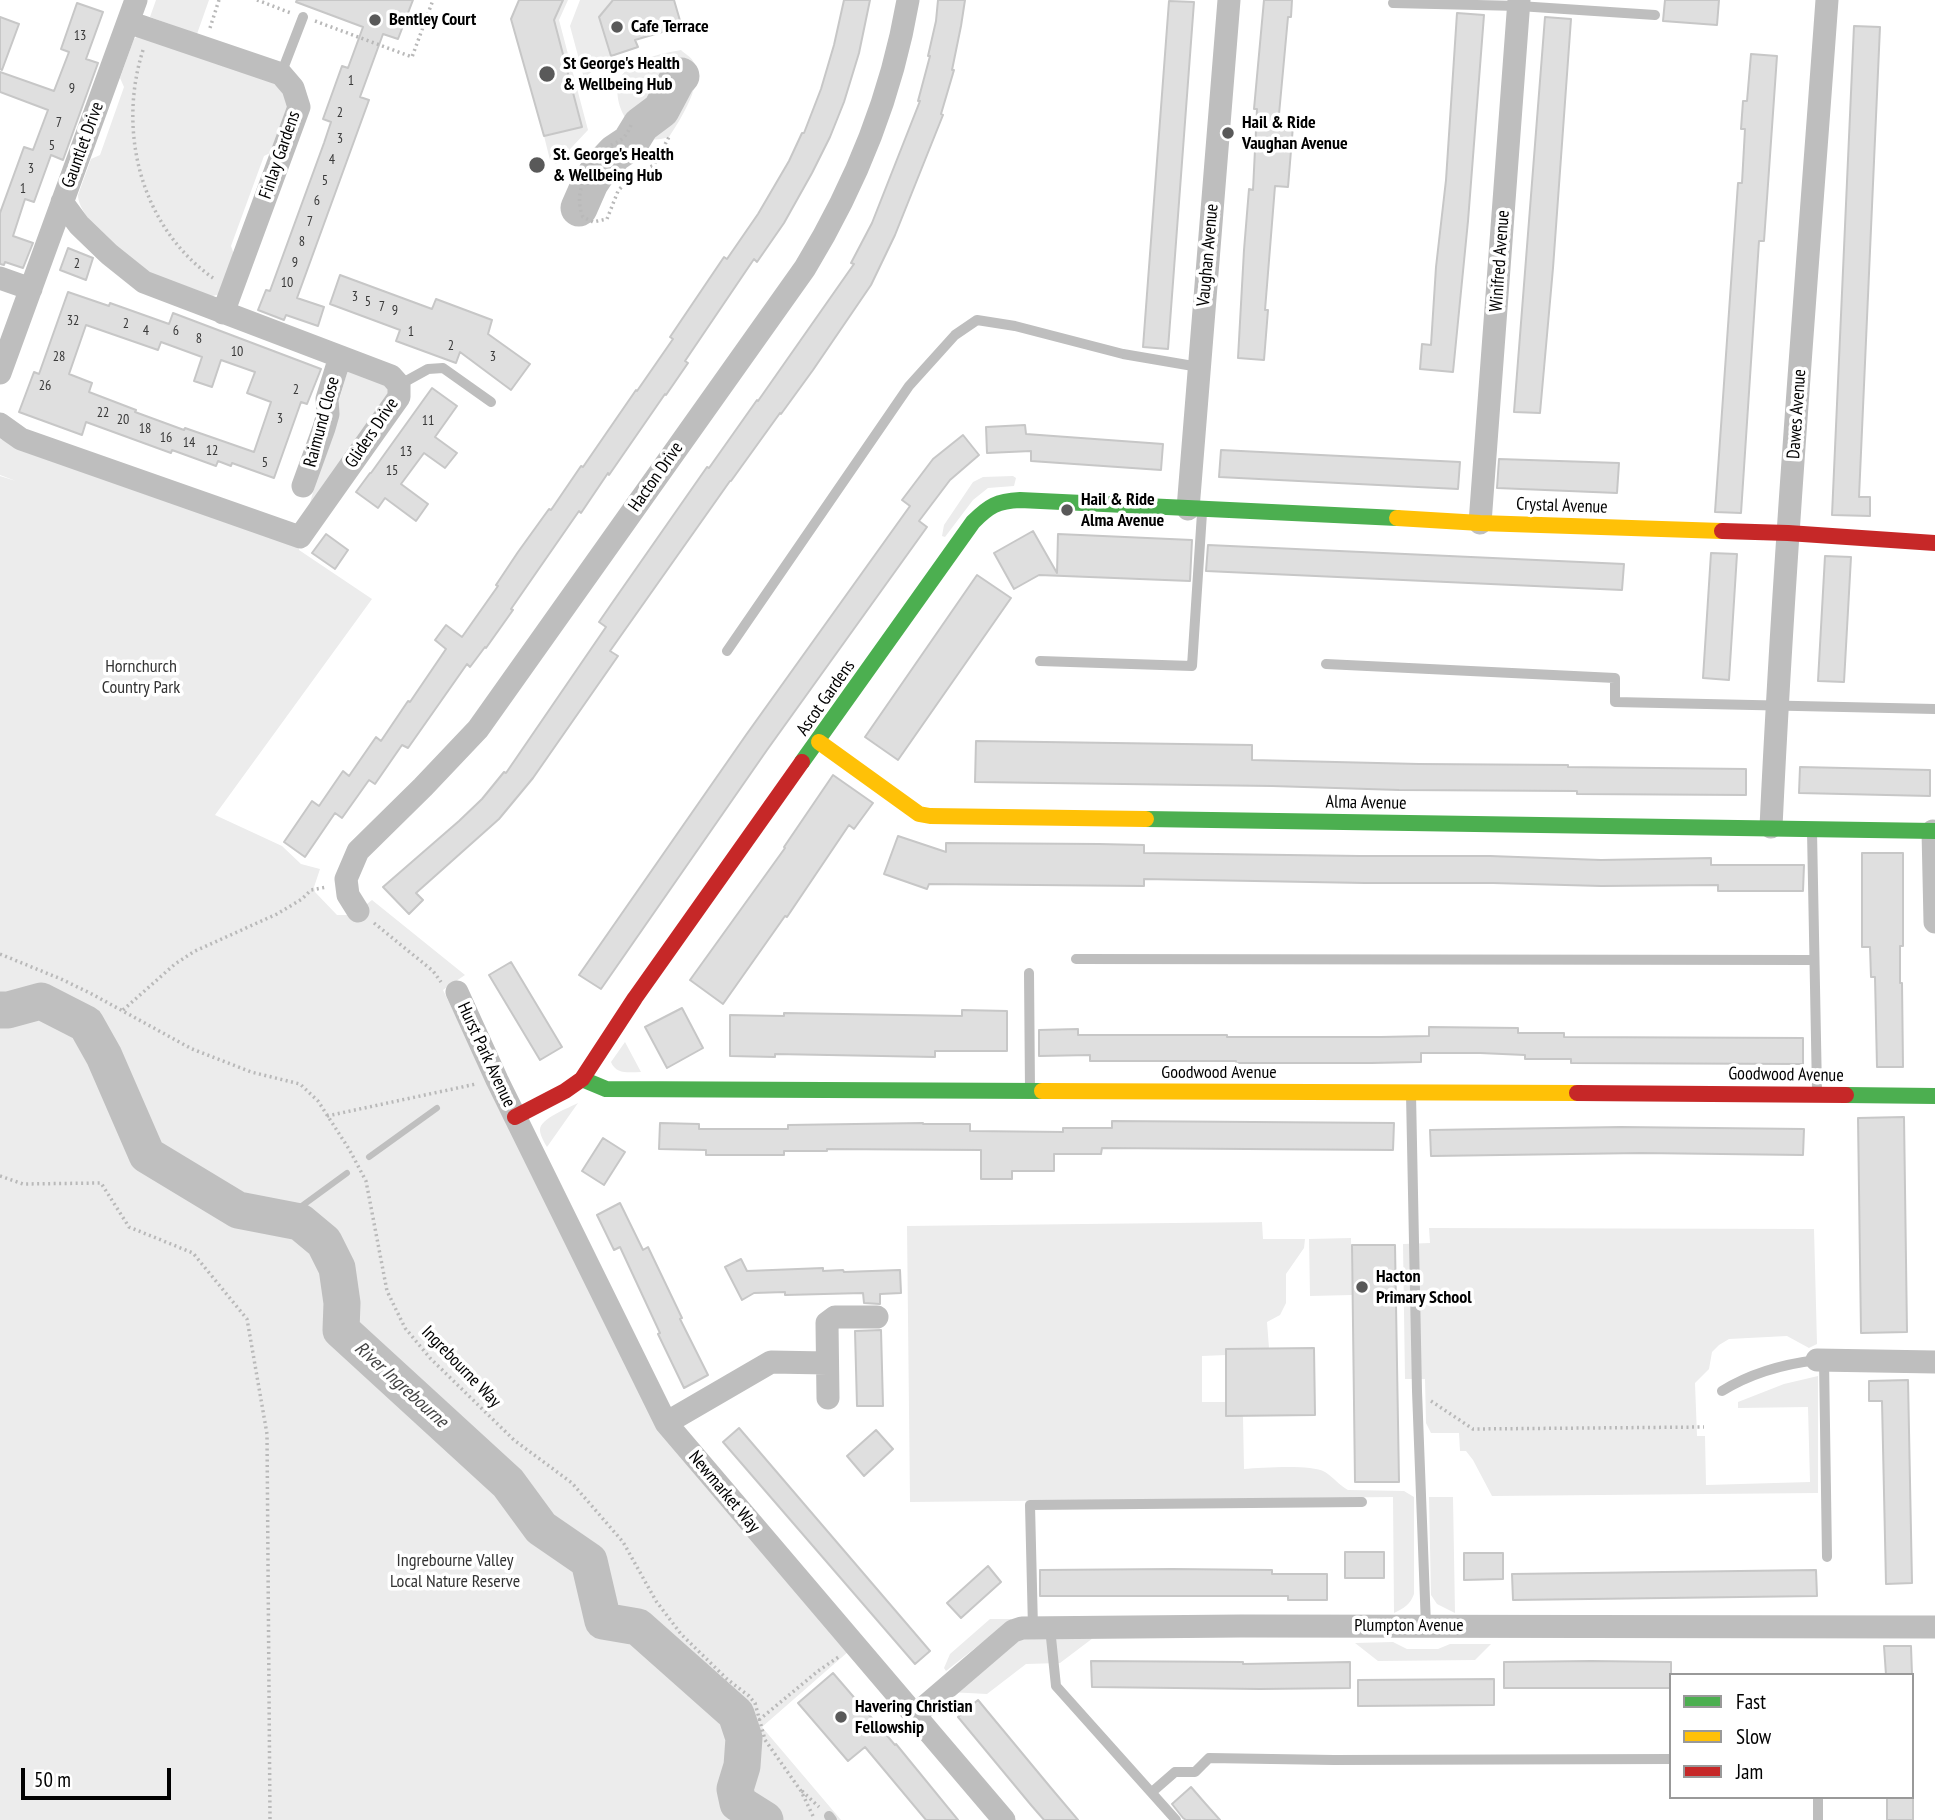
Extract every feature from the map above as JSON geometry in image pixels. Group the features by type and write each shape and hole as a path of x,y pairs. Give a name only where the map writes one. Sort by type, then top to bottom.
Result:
{"street":[{"name":"Hacton Drive","path":"346,883 345,879 358,851 423,788 478,729 805,268 840,205 867,142 894,67 908,0"},
{"name":"Vaughan Avenue","path":"1195,509 1199,367 1230,0"},
{"name":"Dawes Avenue","path":"1771,827 1776,706 1827,0"},
{"name":"Winifred Avenue","path":"1480,523 1519,3"},
{"path":"132,11 150,30 281,74"},
{"name":"Gauntlet Drive","path":"31,289 132,11"},
{"name":"Finlay Gardens","path":"227,302 299,107 293,88 281,74"},
{"name":"Gliders Drive","path":"0,424 20,439 300,537 399,397 399,385 391,376 340,357 227,302 144,282 108,254 79,225 62,202"},
{"path":"0,278 31,289 0,373"},
{"name":"Raimund Close","path":"303,486 324,428 328,414 327,399 340,357"},
{"name":"Ascot Gardens","path":"582,1079 635,998 974,522 991,505 1002,500 1011,500 1195,509"},
{"name":"Crystal Avenue","path":"1195,509 1407,517 1480,523 1788,533 1935,542"},
{"name":"Alma Avenue","path":"819,742 919,814 930,816 1934,831"},
{"path":"1934,831 1935,922"},
{"path":"346,883 348,895 358,911"},
{"name":"Hurst Park Avenue","path":"457,992 516,1117"},
{"path":"516,1117 582,1079"},
{"name":"Goodwood Avenue","path":"582,1079 606,1089 1411,1091 1935,1096"},
{"name":"Newmarket Way","path":"516,1117 666,1423 1004,1820"},
{"path":"828,1398 827,1323 835,1317 877,1317"},
{"path":"1821,1359 1935,1362"},
{"path":"666,1423 771,1362 827,1363"},
{"name":"Plumpton Avenue","path":"915,1715 1013,1631 1022,1628 1935,1627"}],"lane":[{"path":"1393,4 1519,3 1655,15"},
{"path":"281,74 303,17"},
{"path":"727,651 909,386 955,335 977,320 1015,326 1123,354 1199,367"},
{"path":"399,385 428,369 443,368 491,402"},
{"path":"1040,661 1192,666 1195,509"},
{"path":"1326,664 1615,678 1615,702 1935,709"},
{"path":"1812,828 1817,1094"},
{"path":"1076,958 1814,960"},
{"path":"1029,974 1030,1092"},
{"path":"1411,1091 1417,1391 1426,1626"},
{"path":"1722,1391 1787,1363 1821,1359 1827,1557"},
{"path":"1177,1820 1056,1686 1041,1628 1030,1505 1362,1502"},
{"path":"1152,1793 1175,1772 1195,1772 1209,1758 1669,1759"},
{"path":"1818,1799 1818,1820"}],"path":[{"path":"203,47 219,0"},
{"path":"257,0 412,57 433,0"},
{"path":"150,30 137,74 132,113 134,147 143,183 151,204 173,239 227,302"},
{"path":"631,125 626,136 604,151 581,185 579,208 583,217 593,222 607,219 618,191 630,177 654,165 669,137"},
{"path":"123,1010 175,964 195,951 277,914 302,899 311,890 346,883"},
{"path":"358,911 433,971 444,987 457,992"},
{"name":"Ingrebourne Way","path":"0,954 61,978 182,1044 223,1062 300,1084 318,1101 366,1181 387,1291 405,1328 430,1358 514,1440 572,1483 623,1542 656,1601 681,1634 755,1703 765,1740 801,1791 815,1820"},
{"path":"327,1116 497,1080"},
{"path":"0,1175 23,1184 101,1183 129,1227 193,1254 247,1319 268,1434 270,1820"},
{"path":"1417,1391 1473,1429 1704,1427"},
{"path":"759,1720 818,1671 843,1654 849,1657 859,1649"},
{"path":"801,1791 831,1818"}],"green space":[{"path":"156,0 209,0 197,34 150,17"},
{"path":"563,0 568,0 559,20 588,130 556,164 550,160 544,136 582,127 554,20"},
{"path":"580,0 613,0 611,56 584,78 570,26"},
{"path":"139,35 282,86 289,106 274,151 264,156 231,246 235,257 220,294 209,297 153,274 99,231 81,206 78,195 91,159 100,155 124,87 120,78 134,39"},
{"path":"681,50 692,60 696,70 694,90 669,137 656,140 648,138 631,126 624,116 618,84 630,67 654,56"},
{"path":"348,369 385,381 392,394 308,510"},
{"name":"Ingrebourne Valley Local Nature Reserve","path":"0,439 298,543 299,550 372,599 215,815 282,846 301,864 320,869 315,892 337,915 353,915 372,900 465,975 443,990 649,1411 849,1651 762,1727 841,1820 0,1820 0,476 16,481 0,475"},
{"path":"983,477 1016,478 1014,486 988,488 973,500 945,537 942,536 944,525 973,482"},
{"path":"625,1042 641,1072 620,1071 613,1066 611,1062"},
{"path":"578,1103 547,1147 541,1134 541,1126 545,1121"},
{"path":"1262,1222 1263,1239 1305,1239 1304,1248 1286,1274 1286,1303 1280,1315 1267,1322 1269,1348 1226,1349 1226,1355 1202,1356 1202,1402 1226,1402 1243,1416 1244,1469 1309,1468 1325,1472 1348,1490 1404,1491 1414,1497 1414,1594 1406,1606 1394,1613 1393,1497 910,1502 907,1226"},
{"path":"1429,1228 1814,1229 1817,1344 1809,1348 1787,1336 1729,1339 1712,1352 1709,1369 1695,1383 1697,1436 1705,1436 1706,1485 1810,1482 1808,1407 1738,1408 1738,1402 1784,1384 1818,1376 1818,1493 1492,1496 1473,1460 1466,1451 1460,1451 1459,1433 1431,1433 1426,1423 1425,1379 1405,1379 1403,1244 1430,1243"},
{"path":"1351,1238 1352,1295 1310,1296 1309,1239"},
{"path":"1429,1497 1453,1497 1455,1613 1437,1604 1431,1595"},
{"path":"990,1619 1012,1619 946,1671 944,1668 950,1654"},
{"path":"1097,1635 1060,1663 1026,1664 987,1694 949,1692 1018,1639"},
{"path":"1393,1642 1407,1649 1438,1649 1450,1644 1491,1644 1475,1660 1378,1661 1355,1643"}],"building":[{"path":"413,0 398,39 383,34 360,97 369,100 297,298 324,307 318,326 286,315 284,320 258,310 266,290 270,291 324,143 331,122 323,119 342,66 348,68 363,27 296,2"},
{"name":"St George's Health & Wellbeing Hub","path":"519,0 563,0 554,20 582,127 544,136 511,19"},
{"path":"613,0 674,0 681,24 679,27 635,40 638,47 611,56 599,17"},
{"path":"844,0 870,0 859,53 830,137 784,223 757,262 754,259 685,361 688,363 666,395 581,513 579,511 486,648 470,667 467,664 408,748 402,745 375,784 369,780 342,818 335,813 305,857 284,842 312,801 319,806 343,771 349,776 376,737 381,741 446,649 435,640 446,625 462,637 518,552 581,466 583,467 673,339 670,337 724,257 727,259 758,214 804,133 821,89"},
{"path":"938,0 965,0 954,70 941,114 943,115 895,235 871,285 813,370 730,481 610,651 618,656 533,778 499,819 416,893 423,900 409,914 383,887 459,821 504,772 506,773 606,627 599,622 854,264 851,263 872,223 920,101"},
{"path":"1264,0 1292,0 1278,125 1293,126 1288,187 1275,186 1265,310 1268,310 1264,360 1238,358 1249,189 1253,190 1257,109 1254,109"},
{"path":"1665,0 1719,0 1717,25 1663,21"},
{"path":"1169,1 1194,2 1168,349 1143,347"},
{"path":"77,3 103,12 86,59 98,63 63,160 51,155 34,202 25,199 13,236 33,243 23,268 5,262 4,265 0,264 0,213 24,147 33,150 48,110 0,92 0,72 54,91 69,52 61,49"},
{"path":"1457,13 1484,15 1453,372 1420,369 1422,344 1431,345"},
{"path":"0,17 19,24 2,70 0,69"},
{"path":"1545,17 1571,19 1553,268 1540,413 1514,412"},
{"path":"1854,26 1880,27 1859,497 1870,497 1870,516 1832,515"},
{"path":"1751,54 1777,56 1764,241 1759,241 1741,513 1715,512 1738,183 1742,183 1745,129 1741,129 1743,101 1747,101"},
{"path":"68,248 93,258 86,280 60,270"},
{"path":"340,275 432,309 436,299 492,320 488,334 530,364 511,390 460,352 456,363 396,341 400,330 330,304"},
{"path":"68,292 109,306 110,303 169,324 173,313 321,369 307,404 301,402 274,478 232,463 231,466 218,461 216,466 172,450 171,453 86,422 82,435 19,412 34,372 39,374","holes":["86,325 158,350 161,342 202,357 194,381 212,387 221,360 255,372 247,393 271,402 254,452 135,412 136,410 89,392 92,383 69,374"]},
{"path":"432,388 457,406 435,437 457,453 445,468 424,453 401,484 428,504 416,521 385,498 378,508 356,492"},
{"path":"1025,425 1026,434 1163,444 1161,470 1031,461 1031,451 987,453 986,427"},
{"path":"963,435 979,455 950,480 919,521 927,527 767,750 601,989 579,975 910,506 902,500 933,459"},
{"path":"1221,450 1460,462 1458,489 1219,477"},
{"path":"1499,459 1619,463 1617,493 1497,488"},
{"path":"1033,531 1057,573 1058,534 1192,540 1190,581 1039,575 1014,589 994,553"},
{"path":"326,534 348,550 335,569 312,553"},
{"path":"1208,545 1624,564 1622,590 1206,571"},
{"path":"1711,553 1737,554 1729,680 1703,678"},
{"path":"1825,556 1851,557 1844,682 1818,681"},
{"path":"977,575 1011,598 898,760 865,737"},
{"path":"976,741 1252,745 1252,760 1746,769 1746,795 975,782"},
{"path":"1800,767 1930,770 1930,796 1799,793"},
{"path":"833,775 873,803 854,829 849,825 787,917 785,916 723,1004 690,980 785,848"},
{"path":"898,836 946,852 946,843 1099,844 1144,845 1144,853 1490,856 1601,860 1711,858 1711,865 1804,865 1803,891 1718,891 1718,885 1601,886 1144,879 1144,886 929,884 927,889 884,874"},
{"path":"1862,853 1903,853 1903,946 1900,946 1900,983 1903,1067 1877,1067 1875,977 1871,977 1870,947 1862,947"},
{"path":"511,962 562,1047 540,1060 489,975"},
{"path":"682,1008 703,1048 667,1068 645,1027"},
{"path":"962,1010 1007,1011 1007,1051 935,1051 935,1057 775,1054 775,1057 730,1056 730,1015 784,1016 784,1013 962,1016"},
{"path":"1429,1027 1518,1028 1518,1033 1564,1033 1564,1037 1803,1038 1803,1064 1571,1063 1571,1059 1525,1059 1525,1055 1480,1053 1421,1053 1421,1062 1371,1063 1090,1061 1090,1055 1039,1056 1039,1030 1078,1029 1078,1035 1381,1037 1429,1036"},
{"path":"1904,1117 1907,1332 1861,1333 1858,1118"},
{"path":"1112,1121 1394,1123 1393,1150 1102,1148 1101,1154 1054,1154 1054,1171 1012,1171 1012,1179 981,1179 981,1150 827,1149 784,1151 784,1155 706,1155 706,1150 659,1149 660,1123 699,1124 699,1129 788,1129 788,1125 970,1124 970,1131 1063,1132 1063,1128 1112,1128"},
{"path":"1621,1127 1804,1129 1803,1155 1641,1153 1431,1156 1430,1130"},
{"path":"603,1138 625,1152 604,1185 582,1171"},
{"path":"620,1203 643,1250 648,1247 708,1375 684,1388 620,1247 614,1250 597,1215"},
{"path":"1352,1245 1395,1245 1399,1482 1355,1482"},
{"path":"741,1259 747,1271 823,1268 823,1271 844,1272 900,1270 901,1293 880,1294 880,1304 864,1303 863,1293 754,1293 742,1300 725,1267"},
{"path":"881,1330 883,1406 857,1406 855,1331"},
{"path":"1314,1348 1315,1415 1226,1416 1226,1349"},
{"path":"1908,1380 1912,1583 1886,1584 1882,1401 1869,1401 1869,1381"},
{"path":"739,1428 930,1651 915,1664 723,1442"},
{"path":"876,1430 893,1449 864,1476 847,1456"},
{"path":"1345,1552 1384,1552 1384,1578 1345,1578"},
{"path":"1464,1553 1503,1553 1503,1579 1464,1580"},
{"path":"988,1566 1001,1582 961,1618 947,1603"},
{"path":"1040,1570 1272,1570 1272,1574 1327,1574 1327,1600 1288,1600 1288,1596 1040,1596"},
{"path":"1816,1570 1817,1596 1513,1600 1512,1574"},
{"path":"1884,1646 1911,1646 1912,1673 1886,1673"},
{"path":"1091,1661 1243,1664 1350,1662 1350,1688 1092,1687"},
{"path":"1504,1662 1671,1662 1671,1673 1669,1688 1504,1688"},
{"path":"833,1673 958,1820 926,1820 865,1747 848,1761 798,1703"},
{"path":"1494,1679 1494,1705 1358,1706 1358,1680"},
{"path":"978,1700 1078,1820 1044,1820 1031,1805 958,1717"},
{"path":"1191,1787 1220,1820 1183,1818 1172,1804"},
{"path":"1887,1799 1913,1799 1913,1820 1887,1820"}],"waterway":[{"path":"579,208 598,171 615,153 630,143 641,125 661,110 681,76"},
{"name":"River Ingrebourne","path":"0,1010 41,1001 86,1024 104,1056 147,1155 238,1210 300,1222 324,1242 337,1268 342,1303 341,1330 508,1483 541,1528 589,1561 603,1621 638,1627 736,1714 744,1738 742,1766 735,1789 738,1803 765,1820"},
{"path":"369,1157 437,1108"},
{"path":"284,1219 347,1173"}],"traffic: fast":[{"path":"802,762 973,522 994,505 1020,500 1397,518"},
{"path":"1146,819 1935,831"},
{"path":"582,1079 606,1089 1042,1091"},
{"path":"1846,1095 1935,1096"}],"traffic: slow":[{"path":"1397,518 1722,531"},
{"path":"819,742 919,814 1146,819"},
{"path":"1042,1091 1577,1093"}],"traffic: jam":[{"path":"1722,531 1935,543"},
{"path":"515,1117 582,1079 635,998 802,762"},
{"path":"1577,1093 1846,1095"}],"place":[{"name":"Bentley Court","path":"375,20"},
{"name":"Cafe Terrace","path":"617,27"},
{"name":"St George's Health & Wellbeing Hub","path":"547,74"},
{"name":"Hail & Ride Vaughan Avenue","path":"1228,133"},
{"name":"St. George's Health & Wellbeing Hub","path":"537,165"},
{"name":"Hail & Ride Alma Avenue","path":"1067,510"},
{"name":"Hacton Primary School","path":"1362,1287"},
{"name":"Havering Christian Fellowship","path":"841,1717"}],"park label":[{"name":"Hornchurch Country Park","path":"141,677"}]}
